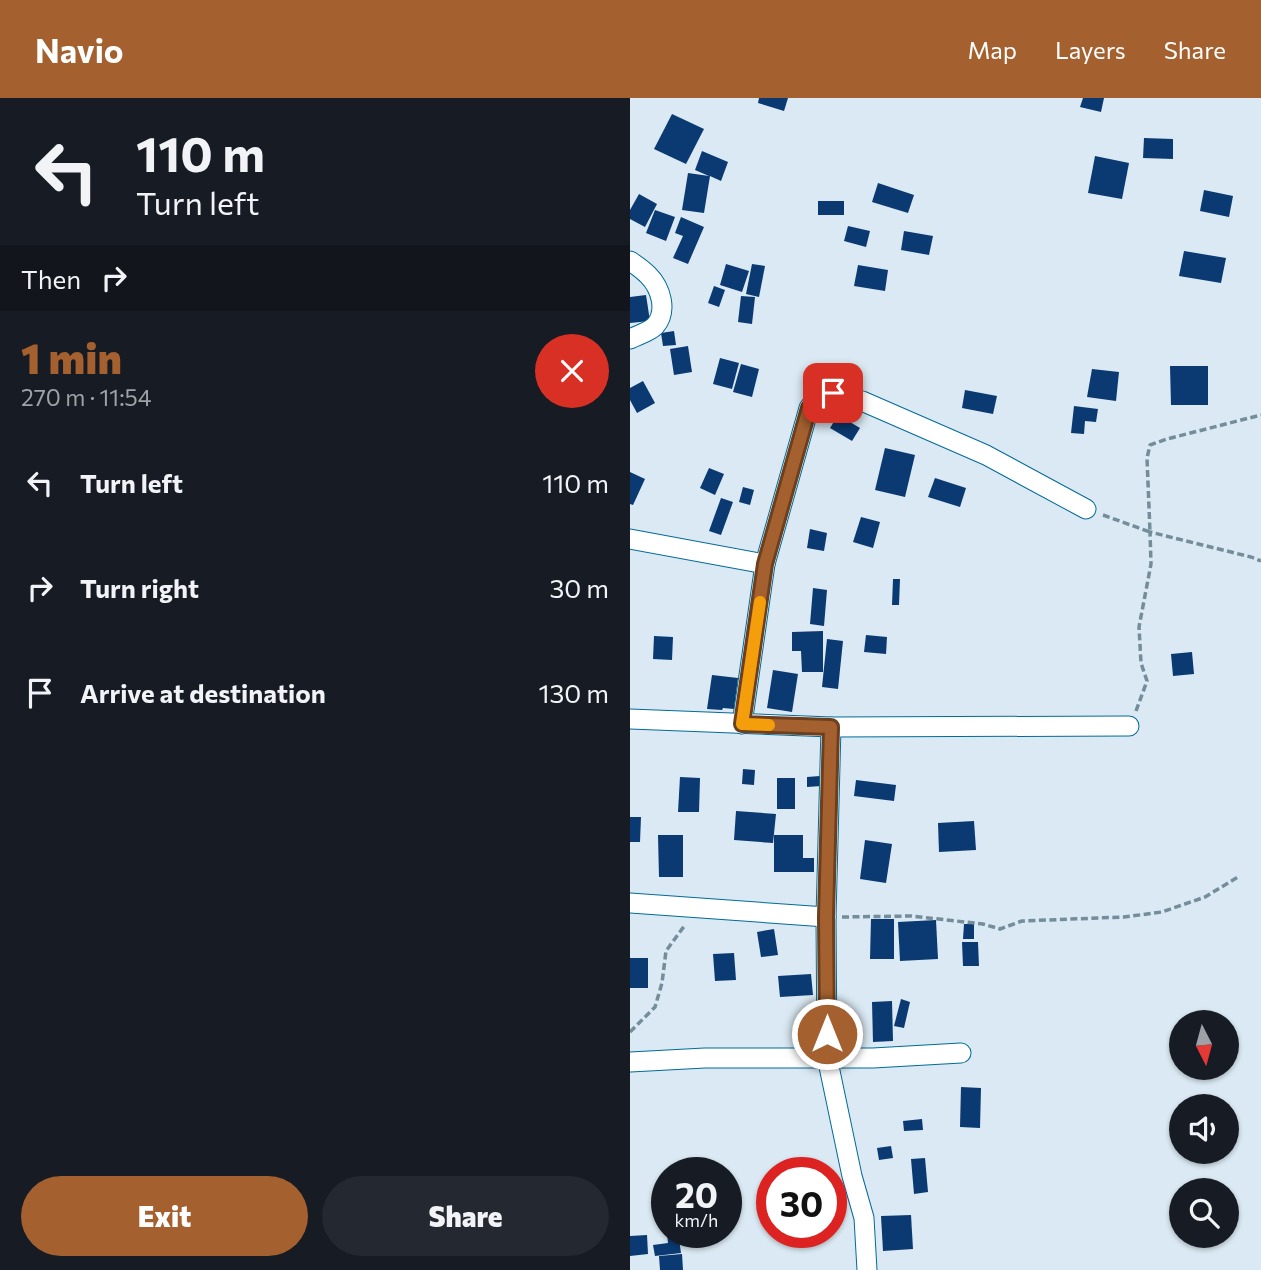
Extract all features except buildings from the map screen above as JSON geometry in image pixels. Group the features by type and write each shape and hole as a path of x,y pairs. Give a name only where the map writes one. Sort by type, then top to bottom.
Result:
{"street":[{"path":"630,261 648,274 659,290 662,307 660,318 653,328 630,339"},
{"path":"742,724 765,564 809,408 818,397 833,393 862,401 986,455 1086,509"},
{"path":"630,540 765,564"},
{"path":"630,719 831,727 1129,726"},
{"path":"831,727 826,917 827,1057 852,1176 864,1218 867,1270"},
{"path":"630,903 826,917"},
{"path":"630,1062 705,1058 873,1058 961,1053"}],"path":[{"path":"1129,726 1147,681 1141,663 1139,627 1151,564 1147,458 1150,445 1261,415"},
{"path":"1086,509 1150,532 1261,561"},
{"path":"826,917 911,916 983,924 1000,929 1022,921 1124,917 1162,912 1205,897 1238,877"},
{"path":"630,1032 655,1007 662,983 666,951 683,927 702,908"}],"slow traffic":[{"path":"760,602 742,724 769,725"}],"route":[{"path":"827,1034 826,917 831,727 742,724 765,564 772,538 809,408 818,397 833,393"}]}
